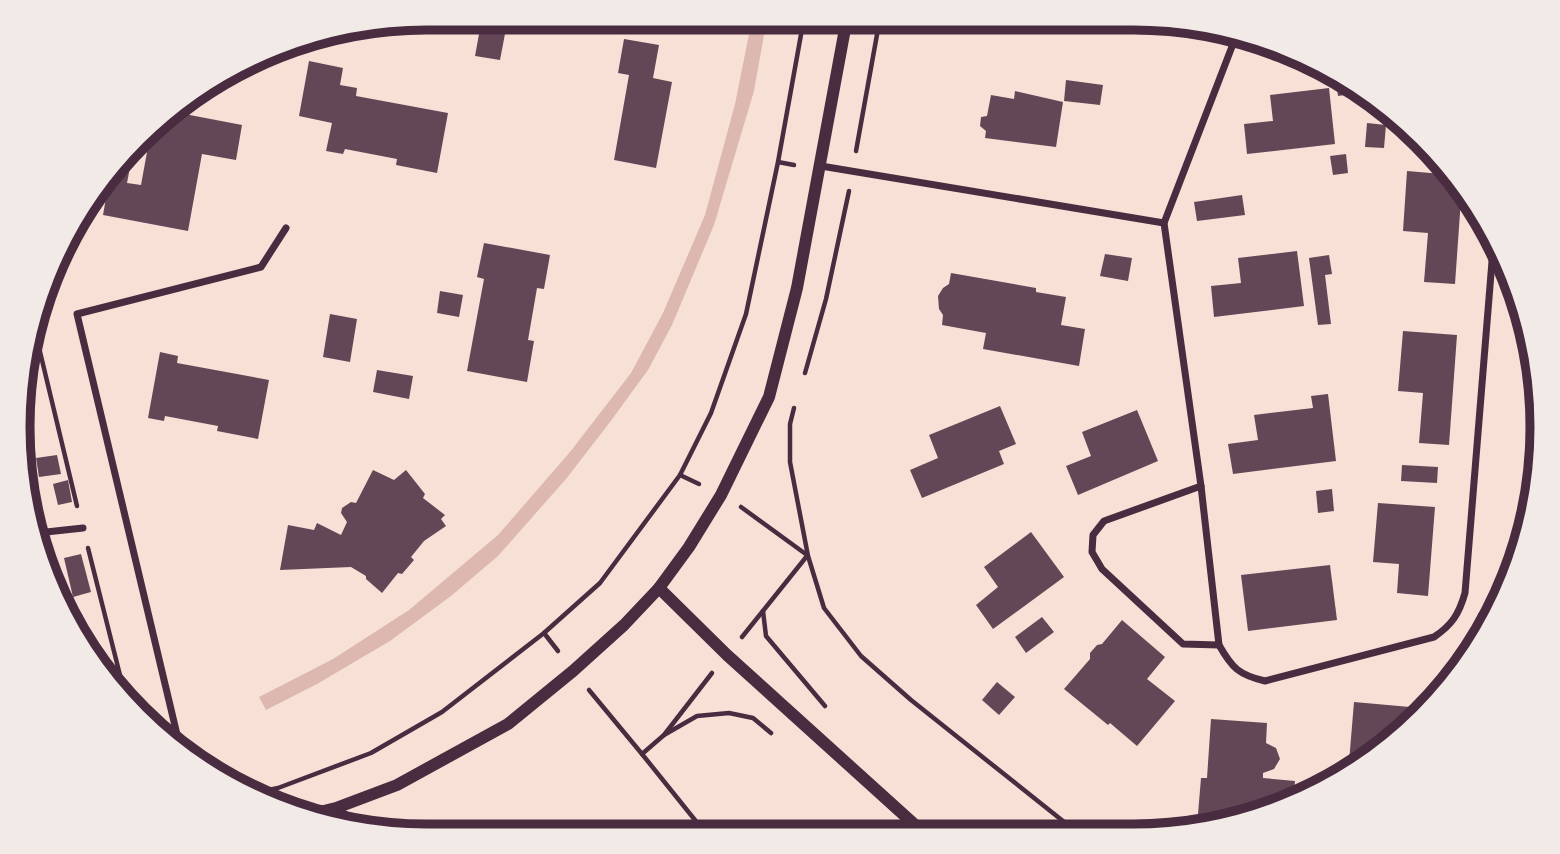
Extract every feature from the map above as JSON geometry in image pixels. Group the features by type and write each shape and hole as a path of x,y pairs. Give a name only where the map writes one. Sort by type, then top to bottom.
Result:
{"street":[{"path":"324,811 397,785 508,724 624,625 659,588 689,547 721,495 769,397 797,288 845,30"},
{"path":"1234,42 1164,223 1219,645 1230,665 1247,677 1265,681 1434,637 1448,627 1459,612 1465,593 1492,258"},
{"path":"821,166 1164,223"},
{"path":"177,736 77,314 261,267 286,228"},
{"path":"1200,486 1104,521 1093,535 1092,552 1102,569 1182,644 1219,645"},
{"path":"44,532 83,528"},
{"path":"659,588 727,655 914,824"},
{"path":"336,808 350,817"}],"path":[{"path":"267,790 372,753 442,712 544,634 600,583 680,475 711,413 746,314 802,30"},
{"path":"804,374 826,299 878,30"},
{"path":"797,399 790,424 789,444 808,556 824,608 861,656 921,708 1066,824"},
{"path":"680,475 747,510 808,556"},
{"path":"808,556 763,610 766,636 828,710"},
{"path":"544,634 698,824"},
{"path":"642,754 664,735 697,716 729,713 752,718 772,734"},
{"path":"941,818 948,824"}],"shaded area":[{"path":"750,30 765,30 754,91 714,225 672,325 648,370 566,479 498,556 451,596 390,641 266,710 259,697 333,659 409,610 498,535 570,452 631,373 663,313 705,215 735,104"}],"building":[{"path":"480,30 506,30 500,60 475,56"},
{"path":"624,39 659,45 653,78 672,82 656,168 614,160 629,75 618,73"},
{"path":"309,61 343,68 340,85 357,88 356,96 448,113 437,173 396,165 397,159 345,149 343,154 326,151 332,123 299,116"},
{"path":"1066,80 1103,85 1100,105 1064,101"},
{"path":"1337,86 1350,94 1338,96"},
{"path":"1329,88 1335,144 1247,154 1244,124 1273,121 1270,95"},
{"path":"1015,91 1063,102 1056,147 985,138 986,131 980,126 981,117 987,116 991,95 1014,99"},
{"path":"183,114 242,125 236,160 202,154 188,231 103,215 106,198 103,197 127,166 130,167 127,183 141,185 149,144"},
{"path":"1367,123 1386,125 1384,148 1365,147"},
{"path":"1346,154 1348,173 1333,175 1330,156"},
{"path":"1407,171 1439,174 1461,203 1455,284 1424,282 1428,233 1403,231"},
{"path":"1242,195 1245,215 1197,221 1194,202"},
{"path":"484,243 550,255 544,289 537,288 528,340 534,341 527,382 467,371 484,279 477,277"},
{"path":"1297,251 1304,306 1214,317 1211,286 1241,283 1238,258"},
{"path":"1105,254 1132,258 1128,281 1100,276"},
{"path":"1329,255 1332,274 1325,275 1331,324 1318,325 1309,258"},
{"path":"951,273 1036,288 1036,292 1066,297 1061,325 1085,329 1079,366 983,349 986,333 942,325 943,315 939,309 938,296 949,284"},
{"path":"440,291 463,295 459,317 437,313"},
{"path":"330,314 357,319 350,362 323,357"},
{"path":"1403,331 1457,335 1449,445 1419,443 1423,393 1398,391"},
{"path":"160,352 178,356 177,363 269,380 258,439 217,431 218,426 165,416 164,421 148,418"},
{"path":"377,370 413,376 409,399 373,392"},
{"path":"1328,394 1336,461 1233,474 1228,444 1258,440 1254,415 1313,408 1311,396"},
{"path":"1000,406 1016,444 999,451 1004,464 922,498 910,470 938,458 929,435"},
{"path":"1137,410 1158,461 1078,495 1066,466 1091,456 1082,432"},
{"path":"57,455 61,474 39,477 36,458"},
{"path":"1402,465 1438,467 1437,483 1401,481"},
{"path":"373,470 394,480 406,470 425,494 423,498 445,515 441,519 446,526 424,541 411,557 414,560 402,574 398,573 382,593 366,576 351,567 280,570 288,525 314,530 317,523 341,535 347,522 341,513 342,508 351,502 356,503"},
{"path":"68,480 72,502 58,505 53,484"},
{"path":"1332,489 1334,511 1318,513 1316,491"},
{"path":"1378,503 1435,507 1428,596 1397,593 1399,564 1373,562"},
{"path":"1031,532 1064,577 993,629 976,605 998,587 984,567"},
{"path":"81,554 91,592 73,597 64,558"},
{"path":"1330,565 1337,620 1248,631 1241,575"},
{"path":"1042,617 1054,632 1026,653 1015,637"},
{"path":"1122,620 1165,657 1147,679 1175,701 1137,746 1064,689 1090,659 1090,653 1097,645 1102,644"},
{"path":"997,682 1015,697 999,715 982,700"},
{"path":"1354,702 1410,707 1409,712 1395,726 1349,760"},
{"path":"1211,719 1267,723 1266,743 1276,748 1280,759 1274,769 1263,773 1263,778 1295,781 1294,790 1261,803 1218,815 1198,814 1201,778 1207,778"}]}
